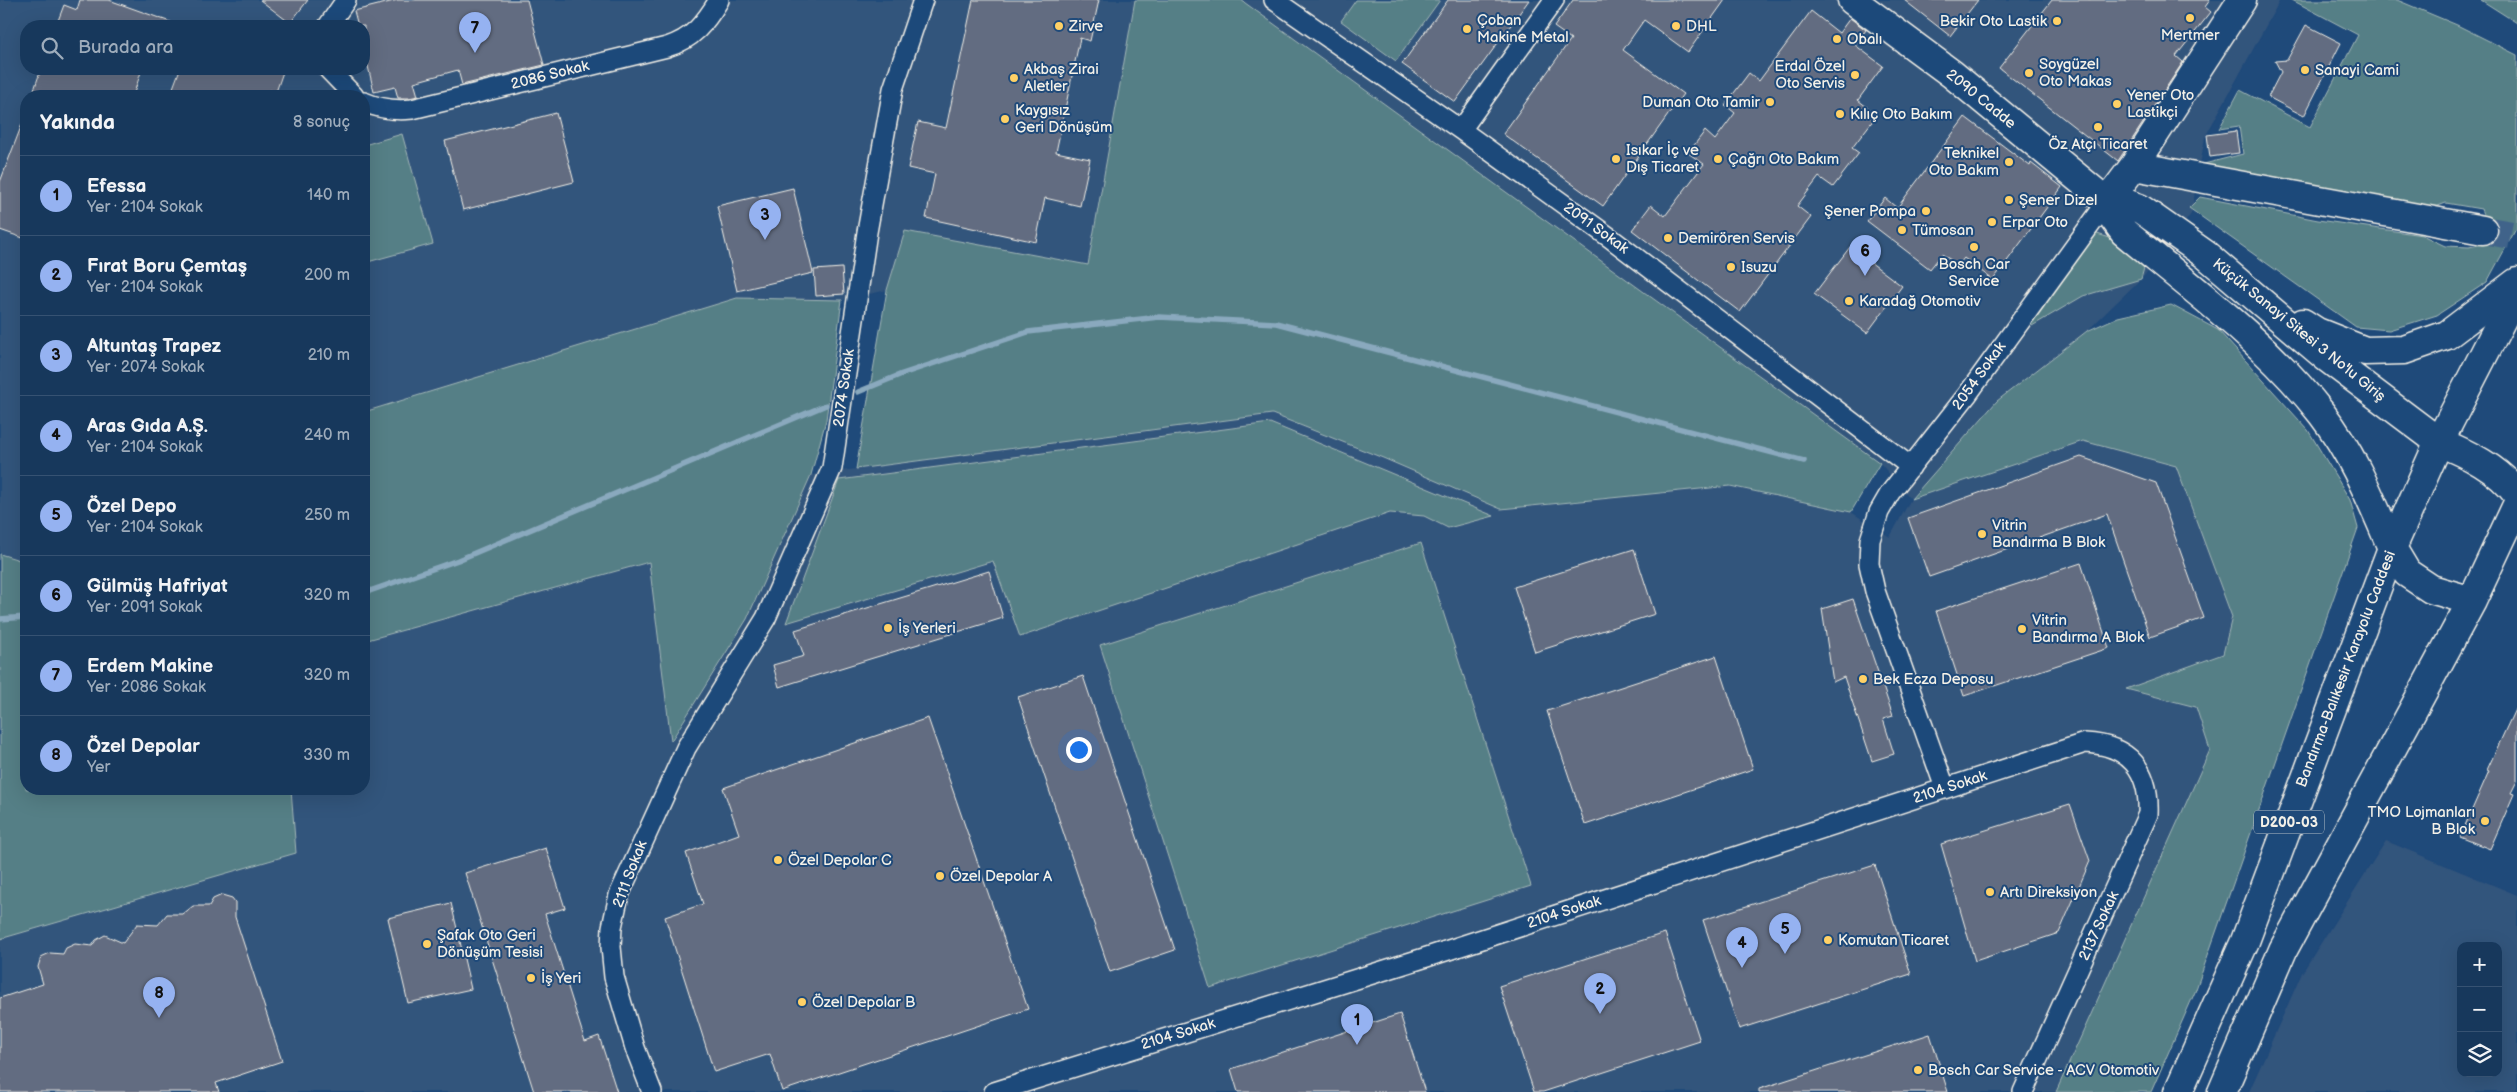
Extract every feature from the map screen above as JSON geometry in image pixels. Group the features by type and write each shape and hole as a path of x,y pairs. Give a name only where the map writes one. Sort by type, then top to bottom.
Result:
{"main road":[{"name":"2090 Cadde","path":"1852,0 1952,74 2107,202 2113,217 2124,232 2189,286"},
{"name":"2054 Sokak","path":"2107,202 2134,166 2242,0"},
{"path":"2134,166 2483,230"},
{"path":"2107,202 2128,204 2139,208 2206,255 2205,274 2189,286 2267,353 2322,414 2361,476 2392,548 2407,573 2431,589 2472,601"},
{"name":"Küçük Sanayi Sitesi 3 No'lu Giriş","path":"2206,255 2248,288 2326,356 2439,442 2489,467 2508,482 2517,494"},
{"path":"2248,288 2317,332 2365,351 2404,350 2447,335 2517,282"},
{"name":"D200-03","path":"2439,442 2517,290"},
{"name":"Bandırma-Balıkesir Karayolu Caddesi","path":"2178,1092 2245,941 2392,548 2439,442"},
{"name":"D200-03","path":"2222,1092 2284,950 2472,601 2517,505"}],"street":[{"path":"332,20 346,0"},
{"name":"2086 Sokak","path":"370,105 379,109 396,111 412,109 672,45 696,32 719,0"},
{"name":"2074 Sokak","path":"686,748 766,618 832,468 867,232 893,89 923,0"},
{"name":"2091 Sokak","path":"1274,0 1461,130 1617,243 1911,467"},
{"path":"1461,130 1554,0"},
{"path":"334,75 348,90"},
{"name":"2054 Sokak","path":"1945,788 1875,591 1869,564 1870,540 1879,512 2107,202"},
{"name":"2104 Sokak","path":"994,1092 1427,957 2085,742 2100,743 2114,748 2131,760"},
{"name":"2111 Sokak","path":"652,1092 635,1048 614,978 611,948 612,927 619,895 686,748"},
{"name":"2137 Sokak","path":"2023,1092 2148,814 2149,795 2144,777 2131,760"}],"shaded area":[{"path":"0,0 1135,0 1088,265 906,231 887,290 842,300 737,298 370,410 370,90 20,90 20,560 0,554"},
{"path":"1241,0 2280,0 2205,137 2191,214 2149,271 2087,331 1997,401 1911,499 1880,463"},
{"path":"1272,414 1383,458 1501,509 1730,486 1851,512 1890,537 1911,499 2084,441 2177,466 2232,618 2223,654 2127,689 2196,707 2210,750 2056,1092 0,1092 0,939 296,853 291,795 370,795 370,639 649,562 672,741 747,619 811,475"},
{"path":"2386,841 2517,895 2517,1092 2249,1092 2302,973"}],"green space":[{"path":"1135,0 1241,0 1880,463 1851,512 1730,486 1501,509 1383,458 1272,414 856,469 887,290 905,231 1088,265"},
{"path":"1356,0 1440,0 1396,61 1341,21"},
{"path":"2292,0 2397,0 2457,25 2517,55 2517,227 2487,282 2437,315 2389,330 2356,327 2189,208 2200,197 2318,220 2422,235 2445,246 2469,247 2484,244 2487,230 2481,209 2446,203 2427,210 2200,165 2243,154 2239,126 2219,129 2240,90 2310,127 2358,35"},
{"path":"2481,0 2517,0 2517,23"},
{"path":"402,134 433,244 370,261 370,143"},
{"path":"2094,233 2110,238 2144,268 2141,279 2083,296 2032,326 2030,320"},
{"path":"737,298 842,300 826,420 811,475 747,619 671,741 649,562 370,639 370,410"},
{"path":"2171,305 2218,330 2308,430 2350,500 2358,528 2195,992 2151,1092 2056,1092 2210,750 2196,707 2126,689 2223,654 2232,617 2176,466 2083,441 1911,499 1997,401 2087,331 2118,317"},
{"path":"1270,423 1494,516 1448,528 1424,516 1390,513 1020,637 993,561 786,623 839,480"},
{"path":"1421,543 1531,886 1210,988 1100,645"},
{"path":"0,554 20,560 20,795 291,795 296,853 0,939"}],"building":[{"path":"80,0 109,0 165,20 58,20 64,5 77,10"},
{"path":"260,0 308,0 292,20 286,20"},
{"path":"398,0 527,0 544,65 462,85 458,70 414,82 418,96 409,98 398,98 395,87 374,92 370,75 370,20 356,20 354,11"},
{"path":"973,0 1099,0 1090,41 1080,38 1056,152 1090,159 1080,206 1045,198 1036,242 926,218 935,174 908,168 918,122 946,128"},
{"name":"Çoban Makine Metal","path":"1448,0 1529,0 1455,102 1402,64"},
{"path":"1573,0 1725,0 1688,52 1644,20 1623,50 1683,94 1603,206 1503,134 1571,39 1554,27"},
{"path":"1904,0 1978,0 1950,36"},
{"path":"2052,0 2210,0 2205,7 2211,12 2176,56 2183,62 2118,161 1999,68"},
{"path":"1811,11 1839,33 1850,18 1866,30 1855,45 1883,66 1858,100 1877,115 1852,148 1859,153 1833,187 1819,177 1797,206 1811,217 1740,312 1632,230 1651,205 1665,216 1704,164 1688,153 1705,131 1715,140 1735,113 1725,105 1749,73 1759,81"},
{"name":"Sanayi Cami","path":"2306,25 2341,43 2304,116 2268,97 2281,72 2275,61 2287,60"},
{"path":"39,75 140,75 135,90 34,90"},
{"path":"178,75 282,75 277,90 172,90"},
{"path":"556,113 574,182 463,210 445,141"},
{"path":"1965,117 2030,166 2031,163 2062,187 1993,280 1964,258 1958,265 1942,254 1930,269 1867,221 1885,198 1897,208"},
{"path":"20,130 20,237 0,230 0,182"},
{"path":"2236,131 2239,153 2210,157 2207,135"},
{"path":"793,188 813,273 737,291 717,206"},
{"path":"1850,247 1902,286 1867,333 1814,294"},
{"path":"842,268 844,294 816,296 814,270"},
{"name":"Vitrin Bandırma B Blok","path":"2081,457 2156,483 2204,618 2150,637 2107,514 1929,577 1908,518"},
{"path":"1634,549 1655,614 1535,652 1514,587"},
{"name":"Vitrin Bandırma A Blok","path":"2081,563 2109,648 1964,696 1936,611"},
{"name":"İş Yerleri","path":"989,571 1003,618 779,687 773,665 804,656 795,630"},
{"name":"Bek Ecza Deposu","path":"1853,599 1893,716 1883,719 1894,754 1872,761 1844,677 1833,682 1822,609"},
{"path":"1716,656 1753,769 1585,825 1547,711"},
{"path":"1083,676 1175,950 1110,972 1018,697"},
{"path":"2517,705 2517,781 2511,793 2514,794 2490,849 2460,837 2489,771 2487,770"},
{"path":"928,718 1028,1009 782,1091 770,1054 714,1072 665,917 703,904 686,853 739,834 723,788"},
{"path":"2070,804 2090,861 2059,933 1975,961 1941,844"},
{"name":"İş Yeri","path":"546,848 565,908 545,914 585,1041 599,1036 617,1092 534,1092 465,873"},
{"path":"1875,865 1911,974 1739,1029 1703,920"},
{"path":"222,895 232,898 235,902 235,917 282,1061 216,1083 219,1092 0,1092 0,998 43,984 38,967 41,957 50,953 63,954 66,948 75,944 92,946 96,940 105,935 123,943 137,924 158,925 167,914 183,914 193,906 209,906 213,899"},
{"name":"Şafak Oto Geri Dönüşüm Tesisi","path":"451,903 471,989 408,1003 388,918"},
{"path":"1665,933 1700,1041 1543,1092 1534,1092 1499,986"},
{"path":"1400,1014 1425,1092 1238,1092 1231,1069"},
{"path":"1930,1034 1948,1092 1759,1092 1759,1089"}],"waterway":[{"path":"858,392 902,374 1028,332 1159,317 1276,323 1804,461"},
{"path":"370,591 458,560 826,405"},
{"path":"0,619 20,617"}],"tunnel":[{"path":"2483,230 2517,236"}],"place":[{"name":"Mertmer","path":"2190,18"},
{"name":"Bekir Oto Lastik","path":"2057,21"},
{"name":"Zirve","path":"1059,26"},
{"name":"DHL","path":"1676,26"},
{"name":"Çoban Makine Metal","path":"1467,29"},
{"name":"Obalı","path":"1837,39"},
{"name":"Erdem Makine","path":"475,53"},
{"name":"Sanayi Cami","path":"2305,70"},
{"name":"Soygüzel Oto Makas","path":"2029,73"},
{"name":"Erdal Özel Oto Servis","path":"1855,75"},
{"name":"Akbaş Zirai Aletler","path":"1014,78"},
{"name":"Duman Oto Tamir","path":"1770,102"},
{"name":"Yener Oto Lastikçi","path":"2117,104"},
{"name":"Kılıç Oto Bakım","path":"1840,114"},
{"name":"Kaygısız Geri Dönüşüm","path":"1005,119"},
{"name":"Öz Atçı Ticaret","path":"2098,127"},
{"name":"Isıkar İç ve Dış Ticaret","path":"1616,159"},
{"name":"Çağrı Oto Bakım","path":"1718,159"},
{"name":"Teknikel Oto Bakım","path":"2009,162"},
{"name":"Şener Dizel","path":"2009,200"},
{"name":"Şener Pompa","path":"1926,211"},
{"name":"Erpar Oto","path":"1992,222"},
{"name":"Tümosan","path":"1902,230"},
{"name":"Demirören Servis","path":"1668,238"},
{"name":"Altuntaş Trapez","path":"765,240"},
{"name":"Bosch Car Service","path":"1974,247"},
{"name":"Isuzu","path":"1731,267"},
{"name":"Gülmüş Hafriyat","path":"1865,276"},
{"name":"Karadağ Otomotiv","path":"1849,301"},
{"name":"Vitrin Bandırma B Blok","path":"1982,534"},
{"name":"İş Yerleri","path":"888,628"},
{"name":"Vitrin Bandırma A Blok","path":"2022,629"},
{"name":"Bek Ecza Deposu","path":"1863,679"},
{"name":"TMO Lojmanları B Blok","path":"2485,821"},
{"name":"Özel Depolar C","path":"778,860"},
{"name":"Özel Depolar A","path":"940,876"},
{"name":"Artı Direksiyon","path":"1990,892"},
{"name":"Komutan Ticaret","path":"1828,940"},
{"name":"Şafak Oto Geri Dönüşüm Tesisi","path":"427,944"},
{"name":"Özel Depo","path":"1785,954"},
{"name":"Aras Gıda A.Ş.","path":"1742,968"},
{"name":"İş Yeri","path":"531,978"},
{"name":"Özel Depolar B","path":"802,1002"},
{"name":"Fırat Boru Çemtaş","path":"1600,1014"},
{"name":"Özel Depolar","path":"159,1018"},
{"name":"Efessa","path":"1357,1045"},
{"name":"Bosch Car Service - ACV Otomotiv","path":"1918,1070"}]}
